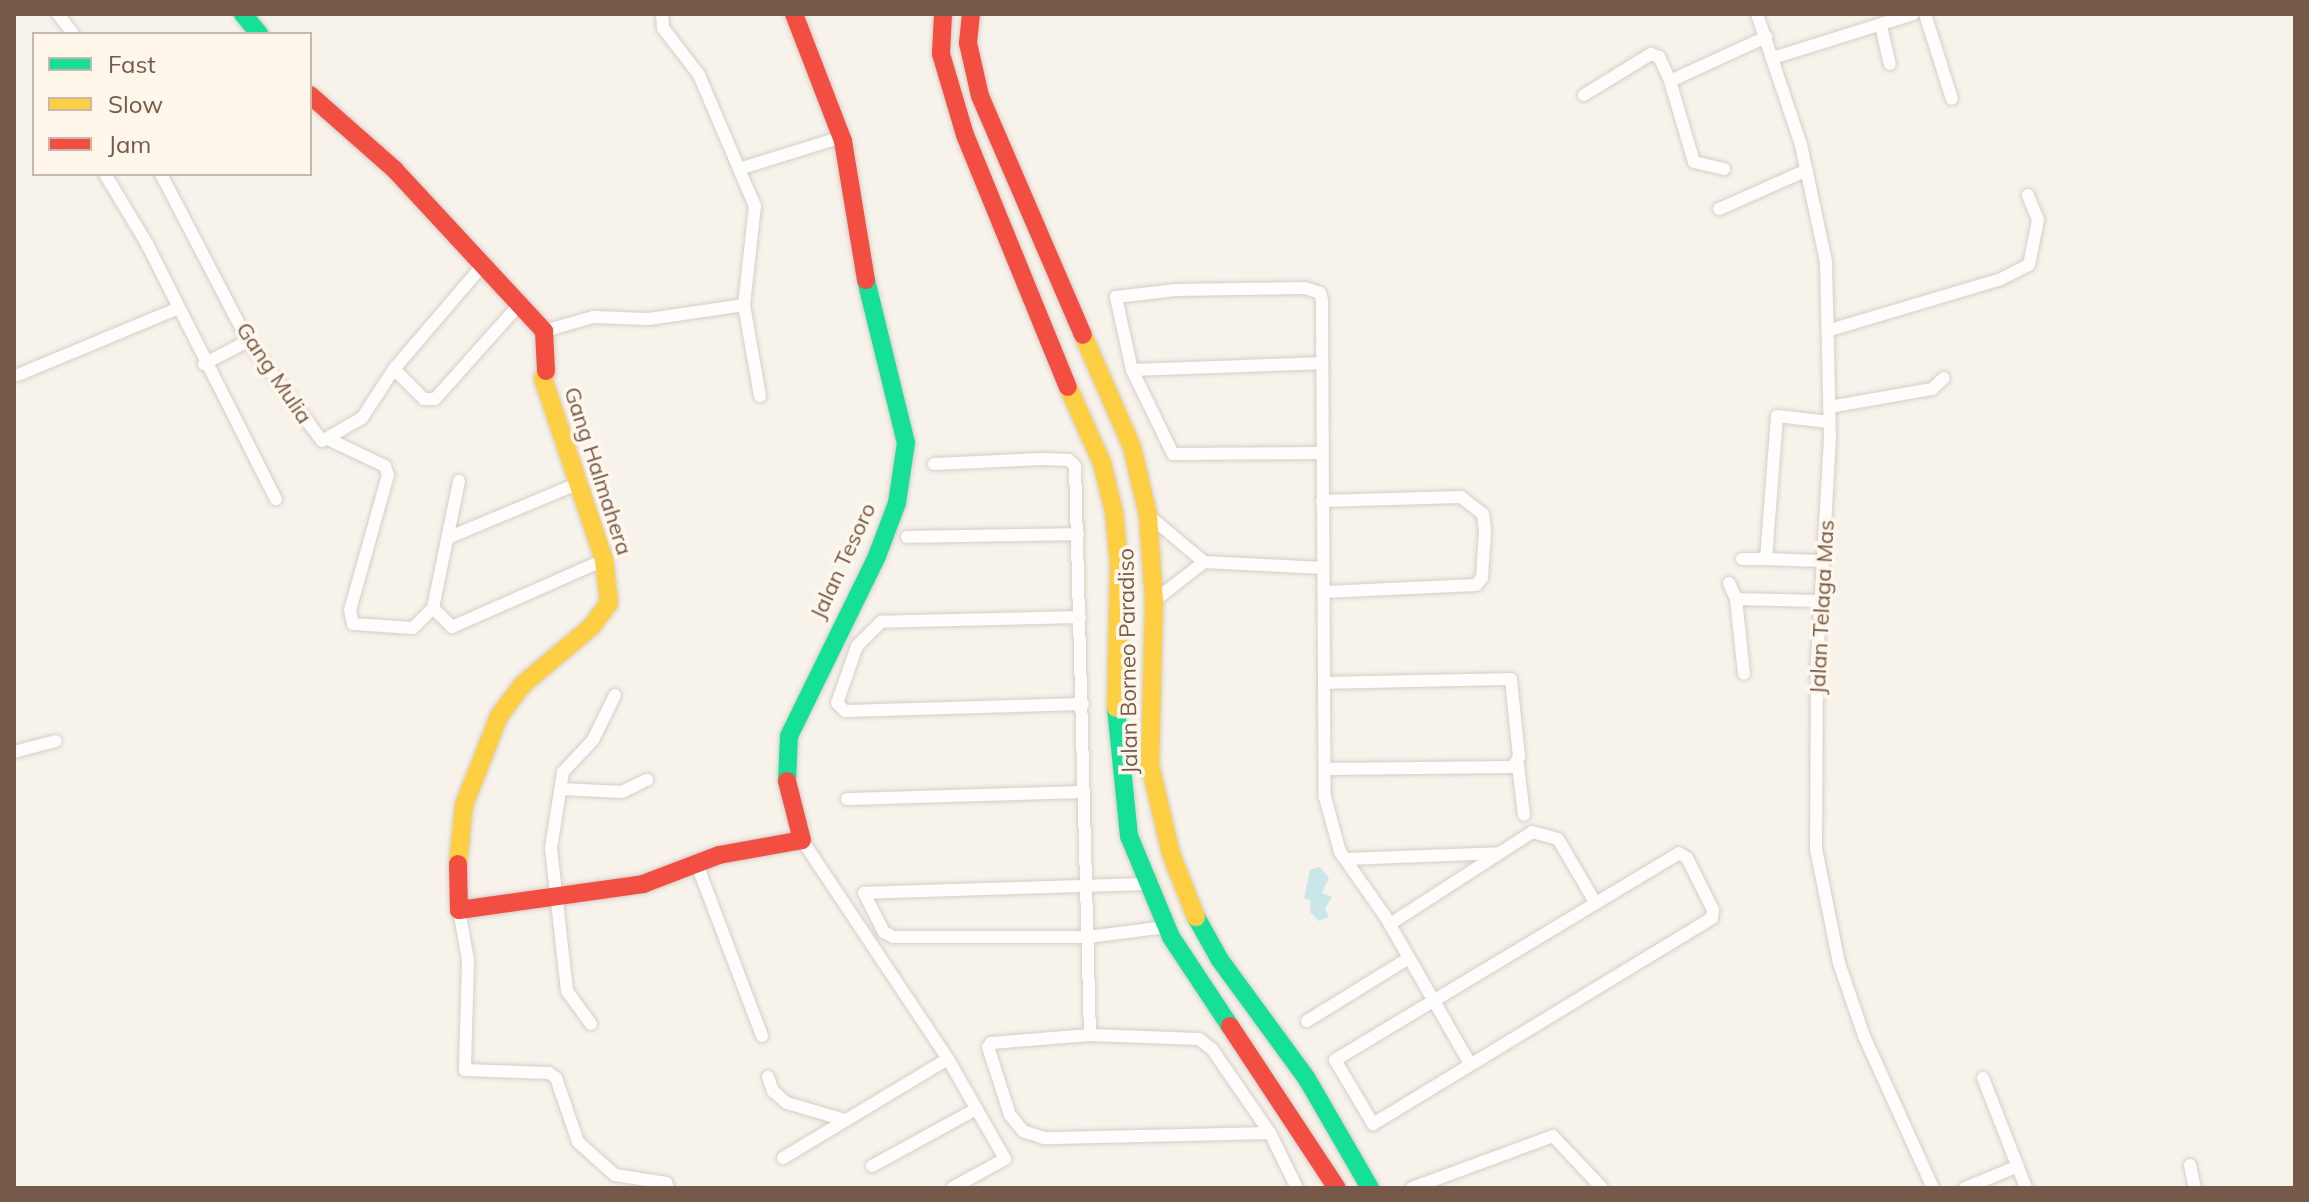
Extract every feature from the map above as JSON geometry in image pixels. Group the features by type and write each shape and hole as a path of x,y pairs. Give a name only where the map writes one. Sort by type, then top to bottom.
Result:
{"street":[{"path":"58,14 72,32"},
{"path":"243,14 257,32"},
{"path":"662,14 663,28 699,75 755,206 744,305 760,396"},
{"name":"Jalan Tesoro","path":"794,14 842,137 872,313 906,443 889,528 789,736 784,769 802,840 948,1059 1005,1159 952,1188"},
{"path":"943,14 941,54 963,129 1024,289 1102,463 1114,512 1119,564 1115,738 1124,808 1147,884 1166,927 1337,1188"},
{"name":"Jalan Borneo Paradiso","path":"971,14 968,43 980,96 1132,447 1148,515 1154,601 1149,649 1150,765 1193,911 1220,960 1307,1079 1370,1188"},
{"name":"Jalan Telaga Mas","path":"1757,14 1807,170 1826,262 1830,330 1829,422 1819,601 1816,849 1822,891 1864,1036 1933,1188"},
{"path":"1773,58 1913,14"},
{"path":"1925,14 1952,99"},
{"path":"1881,26 1890,64"},
{"path":"1670,81 1766,37"},
{"path":"1584,95 1651,54 1659,57 1670,81 1694,162 1724,169"},
{"path":"312,97 394,169 544,331 593,317 649,319 744,305"},
{"path":"739,169 842,137"},
{"path":"1719,209 1807,170"},
{"path":"106,176 179,308 204,364 276,499"},
{"name":"Gang Mulia","path":"162,176 248,341 318,438 330,440 362,418 394,369 482,266"},
{"path":"1830,330 2001,279 2029,265 2038,220 2028,195"},
{"path":"1321,453 1179,458 1168,448 1132,370 1116,297 1176,290 1313,289 1322,300 1319,363 1321,453 1322,501 1323,568 1324,592 1325,769 1331,823 1346,859 1390,924 1469,1062"},
{"path":"394,369 424,399 435,399 518,306"},
{"path":"18,375 179,308"},
{"name":"Gang Halmahera","path":"544,331 549,363 543,379 604,560 609,603 604,614 522,685 490,734 457,838 459,910 468,960 465,1070 549,1073 556,1078 578,1142 615,1175 666,1183 668,1188"},
{"path":"204,364 248,341"},
{"path":"1132,370 1319,363"},
{"path":"1829,407 1932,389 1944,378"},
{"path":"1766,559 1778,411 1829,422"},
{"path":"330,440 385,466 388,475 350,610 353,624 413,628 433,608 450,537 459,481"},
{"path":"934,464 1069,460 1077,473 1090,1035"},
{"path":"450,537 579,483"},
{"path":"1322,501 1461,497 1483,514 1485,531 1482,578 1476,585 1324,592"},
{"path":"1148,515 1204,562 1323,568"},
{"path":"907,537 1078,534"},
{"path":"1742,559 1821,561"},
{"path":"433,608 452,627 463,624 604,560"},
{"path":"1154,601 1204,562"},
{"path":"1729,583 1736,599 1744,674"},
{"path":"1736,599 1819,601"},
{"path":"1080,617 881,622 857,646 837,703 845,711 1083,704"},
{"path":"1325,683 1511,679 1524,815"},
{"path":"591,1024 567,991 554,899 551,848 563,772 593,740 615,695"},
{"path":"14,752 56,741"},
{"path":"1325,769 1518,765"},
{"path":"561,789 622,792 647,780"},
{"path":"847,799 1084,792"},
{"path":"1124,808 1158,799"},
{"path":"1390,924 1532,832 1550,834 1558,839 1595,902"},
{"path":"459,910 554,899 643,884 696,862 802,840"},
{"path":"1346,859 1501,853"},
{"path":"1679,853 1687,858 1713,915 1469,1062 1373,1124 1335,1060 1432,998 1595,902 1679,853"},
{"path":"696,862 762,1036"},
{"path":"1147,884 864,893 884,932 893,937 1088,937 1166,927"},
{"path":"1307,1021 1409,958"},
{"path":"1270,1133 1044,1138 1023,1131 1010,1115 988,1047 1090,1035 1199,1039 1212,1049 1270,1133 1297,1188"},
{"path":"783,1158 842,1119 948,1059"},
{"path":"768,1077 773,1091 787,1103 842,1119"},
{"path":"1983,1078 2026,1188"},
{"path":"872,1166 976,1109"},
{"path":"1412,1188 1553,1136 1602,1188"},
{"path":"2190,1165 2195,1188"},
{"path":"1965,1188 2018,1166"}],"water":[{"path":"1320,867 1329,878 1322,893 1332,897 1325,909 1329,917 1319,921 1310,912 1311,901 1304,898 1310,870"}],"traffic: fast":[{"path":"243,14 257,32"},
{"path":"787,781 789,736 877,556 897,503 906,443 866,280"},
{"path":"1116,708 1129,836 1171,937 1230,1026"},
{"path":"1196,917 1220,960 1307,1079 1370,1188"}],"traffic: slow":[{"path":"1083,335 1132,447 1148,515 1154,601 1150,765 1171,854 1196,917"},
{"path":"458,864 464,805 499,716 522,685 591,627 609,603 604,560 543,379 546,371"},
{"path":"1068,387 1102,463 1114,512 1119,564 1116,708"}],"traffic: jam":[{"path":"794,14 843,141 866,280"},
{"path":"943,14 941,54 965,135 1068,387"},
{"path":"971,14 968,43 980,96 1083,335"},
{"path":"312,97 394,169 544,331 546,371"},
{"path":"458,864 459,910 643,884 719,855 802,840 787,781"},
{"path":"1230,1026 1337,1188"}]}
